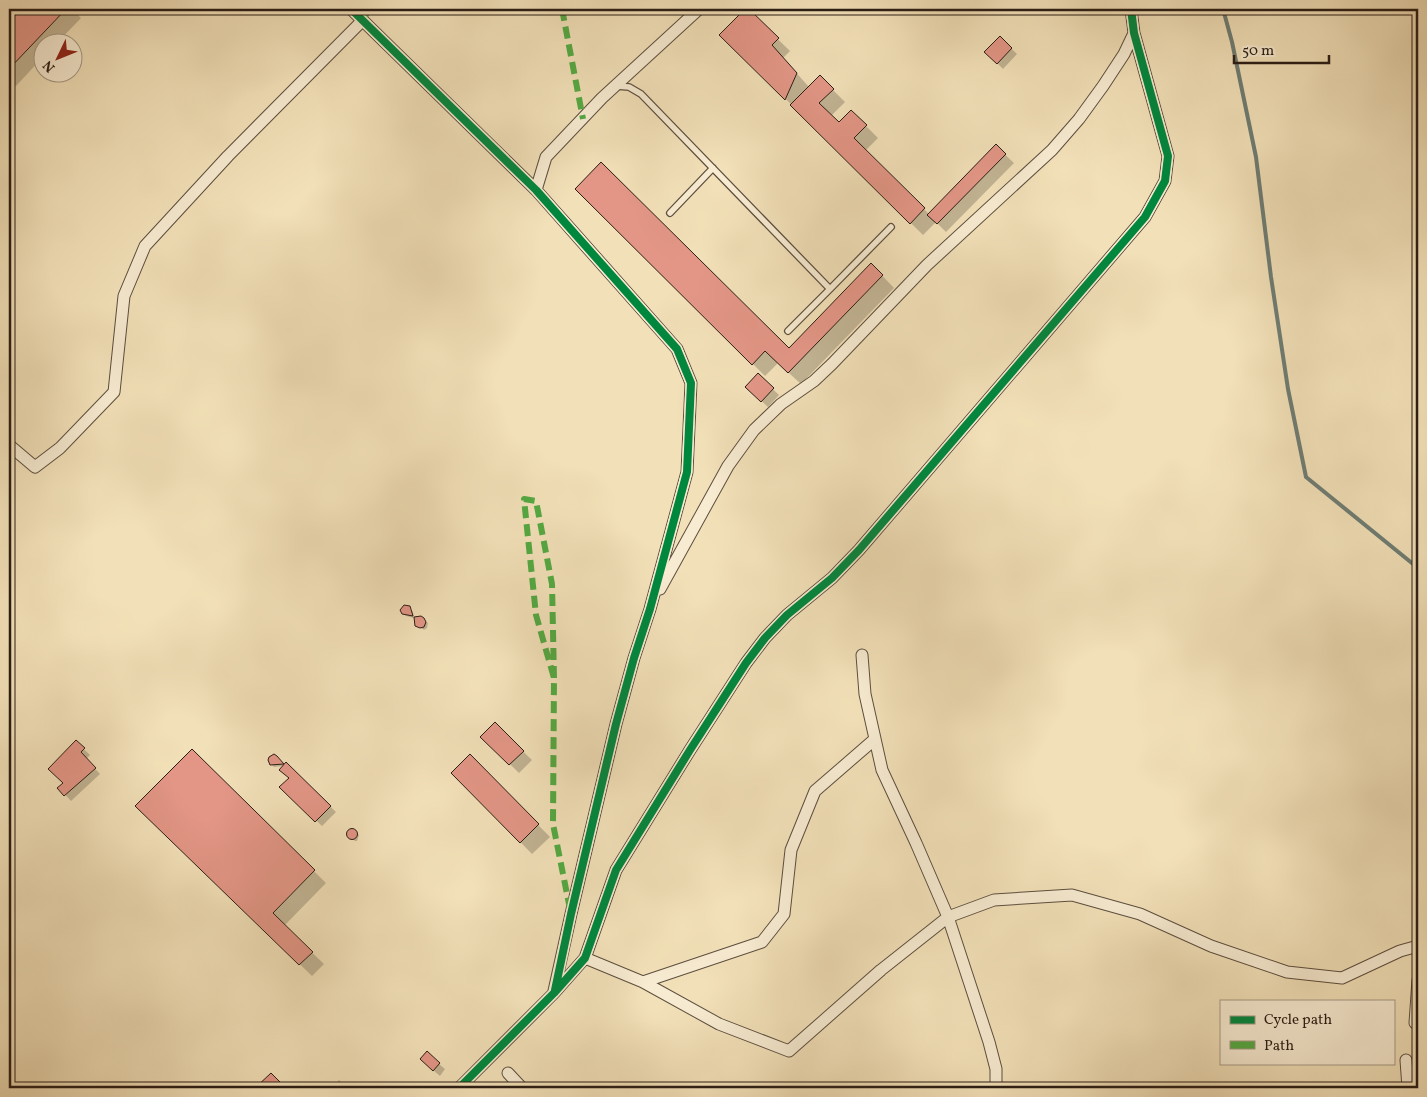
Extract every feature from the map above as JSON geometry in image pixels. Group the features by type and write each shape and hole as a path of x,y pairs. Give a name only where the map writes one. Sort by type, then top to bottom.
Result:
{"street":[{"path":"352,9 536,190 677,349 691,383 688,472 616,724 570,914 554,993"},
{"path":"536,190 546,157 615,86 699,9"},
{"path":"459,1088 554,993 584,958 616,870 690,750 746,663 765,638 787,615 832,578 859,550 1144,217 1165,181 1168,156 1134,33 1130,9"},
{"path":"9,445 35,468 60,448 114,392 124,296 145,246 228,156 363,20"},
{"path":"650,609 687,538 728,466 754,430 781,404 814,381 927,265 1052,150 1079,119 1103,86 1124,54 1134,33"},
{"path":"862,655 865,694 882,770 916,842 948,917 989,1042 996,1069 996,1088"},
{"path":"643,982 762,942 784,914 791,850 815,791 875,739"},
{"path":"584,958 643,982 719,1024 789,1050 881,970 948,917 994,900 1072,895 1140,914 1210,946 1287,972 1342,978 1400,951 1418,946"},
{"path":"1414,1023 1418,980"},
{"path":"1406,1060 1408,1088"},
{"path":"508,1073 522,1088"}],"lane":[{"path":"615,86 629,87 641,94 830,289"},
{"path":"670,213 713,168"},
{"path":"788,331 891,227"}],"building":[{"path":"9,9 66,9 44,32 32,32 32,45 9,69"},
{"path":"745,9 749,9 779,38 772,45 797,73 785,100 719,35"},
{"path":"1000,36 1012,48 997,64 984,52"},
{"path":"820,75 834,89 819,103 839,122 851,110 867,125 854,138 925,208 910,224 790,105"},
{"path":"996,144 1006,154 937,224 927,215"},
{"path":"601,162 789,348 871,263 883,275 788,373 765,351 752,365 575,189"},
{"path":"758,373 774,388 761,402 745,387"},
{"path":"404,605 410,606 413,616 402,614 400,610"},
{"path":"421,616 426,622 424,627 420,628 415,626 414,617"},
{"path":"495,722 524,751 509,765 480,737"},
{"path":"76,740 85,748 81,752 96,768 64,796 57,788 63,783 48,769"},
{"path":"192,749 315,870 273,913 313,952 299,965 135,806"},
{"path":"274,754 284,764 270,765 269,757"},
{"path":"470,754 539,824 520,843 451,773"},
{"path":"286,762 331,806 315,822 279,787 289,778 279,770"},
{"path":"352,828 358,834 352,840 346,834"},
{"path":"427,1051 440,1063 433,1071 420,1059"},
{"path":"271,1073 286,1088 255,1088"}],"waterway":[{"path":"1223,9 1232,42 1256,157 1271,277 1288,389 1306,477 1418,568"}],"marked path":[{"path":"363,20 369,9"},
{"path":"562,9 583,119"},
{"path":"554,678 552,584 536,501 524,499 536,615 554,678 553,824 570,909"}],"cycle path":[{"path":"351,9 536,190 677,349 691,383 687,472 650,609 616,724 555,990"},
{"path":"459,1088 554,993 585,958 616,870 690,750 746,663 765,638 787,615 832,578 859,550 1145,217 1165,181 1168,156 1134,33 1131,9"}]}
